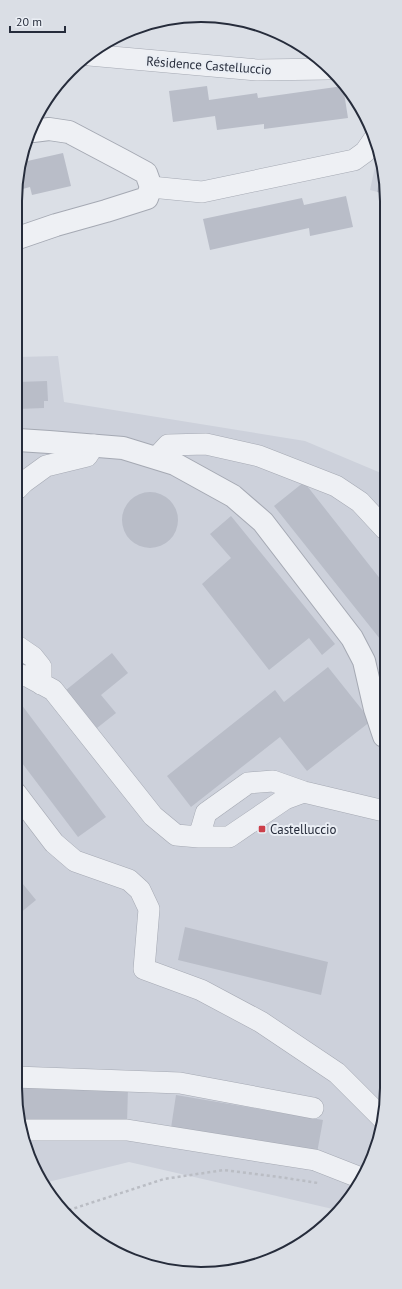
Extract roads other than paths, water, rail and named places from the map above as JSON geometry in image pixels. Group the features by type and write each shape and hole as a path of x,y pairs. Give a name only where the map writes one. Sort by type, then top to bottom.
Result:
{"street":[{"name":"Résidence Castelluccio","path":"97,56 257,70 322,69"},
{"path":"22,237 56,224 106,212 147,198 151,188 146,173 69,132 49,130 36,131"},
{"path":"151,188 202,192 354,160 365,152 371,143"},
{"path":"22,440 122,448 175,464 233,496 263,522 352,638 364,661 380,724"},
{"path":"156,458 168,445 206,444 259,456 336,486 360,502 380,524"},
{"path":"22,484 46,466 87,456 94,445"},
{"path":"22,649 33,657 41,667 41,684"},
{"path":"22,676 27,676 53,690 153,816 176,835 229,837 285,799 304,792"},
{"path":"199,837 206,813 248,783 273,781 304,792 380,810"},
{"path":"22,801 54,843 75,861 129,880 140,890 149,909 144,969 201,990 261,1022 337,1073 378,1114"},
{"path":"22,1077 180,1083 313,1108"},
{"path":"27,1130 127,1130 315,1160 357,1176"}],"place":[{"name":"Castelluccio","path":"262,829"}]}
